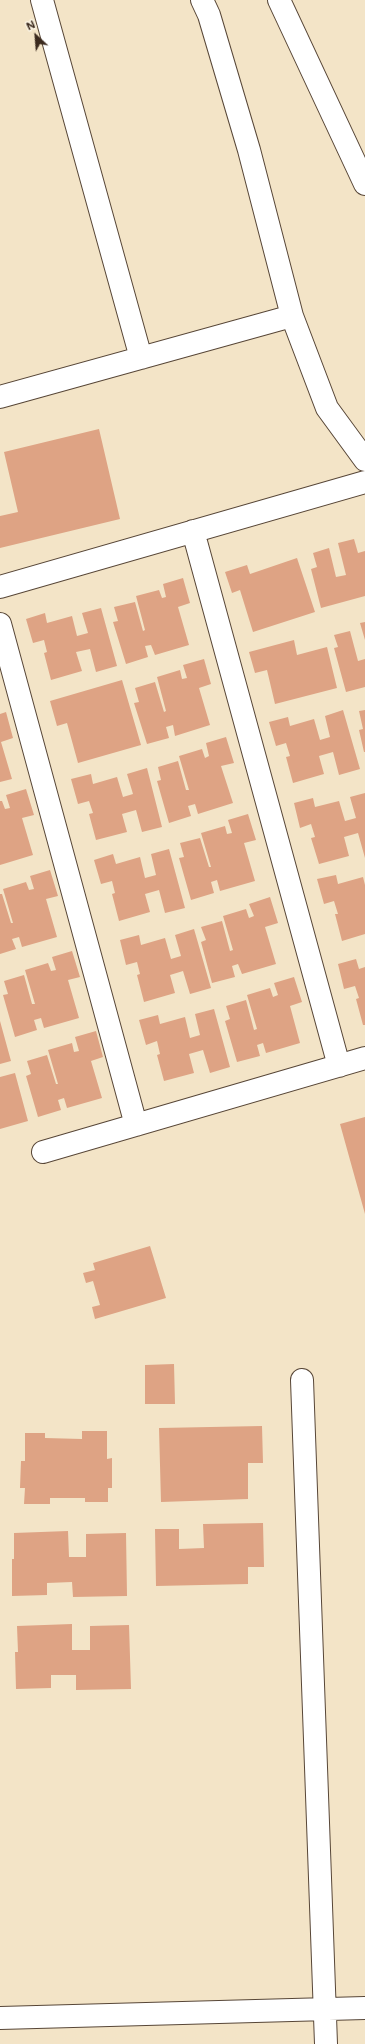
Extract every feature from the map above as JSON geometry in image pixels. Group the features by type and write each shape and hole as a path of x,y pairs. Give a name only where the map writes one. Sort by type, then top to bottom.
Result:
{"street":[{"path":"42,0 141,358"},
{"path":"202,0 208,15 249,150 292,316 327,408 365,460"},
{"path":"279,0 365,184"},
{"path":"0,398 292,316"},
{"path":"0,587 365,482"},
{"path":"193,531 338,1066"},
{"path":"0,624 136,1125"},
{"path":"43,1152 365,1058"},
{"path":"302,1380 326,2044"},
{"path":"0,2018 365,2008"}],"building":[{"path":"99,429 120,519 0,548 0,516 18,512 4,452"},
{"path":"354,539 358,553 365,551 365,596 321,608 311,569 317,567 313,553 329,548 336,577 346,575 338,543"},
{"path":"297,558 315,612 253,632 240,590 232,593 225,572 247,565 250,574"},
{"path":"183,578 190,603 178,607 189,645 155,655 151,645 145,646 148,657 126,664 113,622 118,621 114,607 135,602 143,631 145,630 136,596 159,590 162,598 166,597 163,584"},
{"path":"101,608 117,666 96,672 90,649 76,652 82,671 51,680 44,653 47,652 44,640 33,643 26,619 45,613 47,623 72,616 77,636 88,633 82,613"},
{"path":"365,622 365,640 360,623"},
{"path":"350,631 358,661 365,659 365,687 346,692 334,648 338,647 334,635"},
{"path":"294,640 297,655 327,647 337,688 275,704 267,670 255,673 249,652"},
{"path":"204,659 211,684 199,688 210,725 175,736 173,725 166,727 169,738 147,744 134,703 139,702 135,688 155,682 164,712 166,711 157,677 180,670 182,679 187,678 183,665"},
{"path":"122,680 141,745 78,763 67,723 57,726 50,701"},
{"path":"343,710 360,769 339,775 333,752 319,756 324,774 293,783 286,757 290,756 286,743 276,746 269,722 288,717 290,726 314,719 320,740 330,737 325,716"},
{"path":"365,710 364,752 359,730 363,729 359,711"},
{"path":"6,712 13,738 1,742 12,779 0,782 0,714"},
{"path":"226,737 234,763 221,766 233,803 198,814 195,804 188,806 191,816 169,823 157,781 161,780 158,767 178,761 186,790 189,790 179,756 202,749 205,758 209,756 206,743"},
{"path":"147,768 162,827 142,832 136,810 122,814 127,832 96,840 89,814 93,813 89,801 78,804 71,779 91,774 93,784 117,777 123,797 133,794 127,774"},
{"path":"26,789 34,815 22,818 33,855 0,865 0,801 2,801 5,809 10,808 6,795"},
{"path":"365,793 365,858 358,833 344,837 349,856 319,864 311,838 315,837 311,824 300,828 294,803 313,798 315,807 339,801 345,821 356,818 350,797"},
{"path":"248,814 256,840 244,843 255,881 220,891 217,880 211,882 214,893 191,900 179,858 184,857 180,843 200,838 209,867 211,867 201,833 225,826 227,834 232,833 228,820"},
{"path":"169,849 185,908 165,913 159,890 145,894 150,912 119,921 112,894 115,893 112,881 101,884 94,860 113,854 116,864 140,857 145,878 156,875 151,854"},
{"path":"50,870 58,896 46,899 57,937 22,947 19,937 12,939 16,949 0,954 0,894 2,894 11,923 13,923 3,889 26,882 29,890 34,889 30,876"},
{"path":"336,875 338,884 363,877 365,885 365,934 342,941 335,914 338,914 334,901 324,904 317,879"},
{"path":"270,897 278,923 265,927 276,964 242,974 238,964 232,966 235,977 212,983 201,942 206,940 201,927 222,921 230,951 233,950 223,916 246,909 249,918 254,916 249,904"},
{"path":"194,929 211,988 190,994 183,971 170,975 175,993 144,1002 137,975 140,974 137,962 126,965 120,940 139,935 141,945 165,938 171,959 181,956 175,935"},
{"path":"72,951 80,977 68,980 79,1018 44,1028 41,1018 34,1020 37,1030 15,1037 3,995 8,994 4,981 24,975 32,1004 35,1004 25,970 48,963 51,971 56,970 52,957"},
{"path":"356,959 359,969 365,967 365,1025 363,1025 356,999 359,998 355,986 344,989 338,964"},
{"path":"294,977 302,1002 290,1006 300,1043 266,1053 263,1043 257,1045 260,1056 237,1062 225,1021 230,1019 226,1006 246,1000 254,1030 257,1029 247,995 270,988 273,997 278,995 274,983"},
{"path":"214,1009 230,1067 210,1073 203,1050 189,1054 194,1073 164,1081 157,1055 160,1054 157,1041 146,1045 139,1020 158,1015 160,1024 185,1017 190,1038 200,1035 195,1014"},
{"path":"0,1021 11,1061 0,1064"},
{"path":"96,1031 103,1057 91,1061 102,1098 67,1108 64,1098 58,1100 61,1110 38,1117 26,1076 31,1074 27,1061 47,1055 56,1084 58,1084 48,1050 72,1043 74,1052 79,1051 75,1037"},
{"path":"15,1073 28,1121 0,1129 0,1077"},
{"path":"365,1117 365,1214 340,1124"},
{"path":"150,1246 166,1298 95,1319 92,1307 100,1305 93,1281 86,1283 83,1273 95,1270 93,1263"},
{"path":"174,1364 175,1404 145,1404 145,1365"},
{"path":"262,1426 263,1463 248,1463 248,1499 161,1502 159,1428"},
{"path":"82,1431 107,1431 107,1459 112,1458 112,1488 108,1488 108,1502 85,1502 85,1498 50,1498 50,1504 24,1504 25,1488 20,1488 21,1461 25,1461 25,1433 45,1433 45,1438 82,1439"},
{"path":"263,1523 264,1567 248,1567 248,1584 156,1586 155,1529 179,1529 179,1549 204,1548 203,1524"},
{"path":"68,1531 69,1557 86,1557 86,1534 126,1533 127,1596 73,1597 72,1582 47,1583 47,1595 12,1596 14,1533"},
{"path":"72,1624 72,1650 90,1650 90,1626 129,1625 131,1689 76,1690 76,1675 51,1675 51,1688 16,1689 15,1652 18,1652 17,1626"}]}
